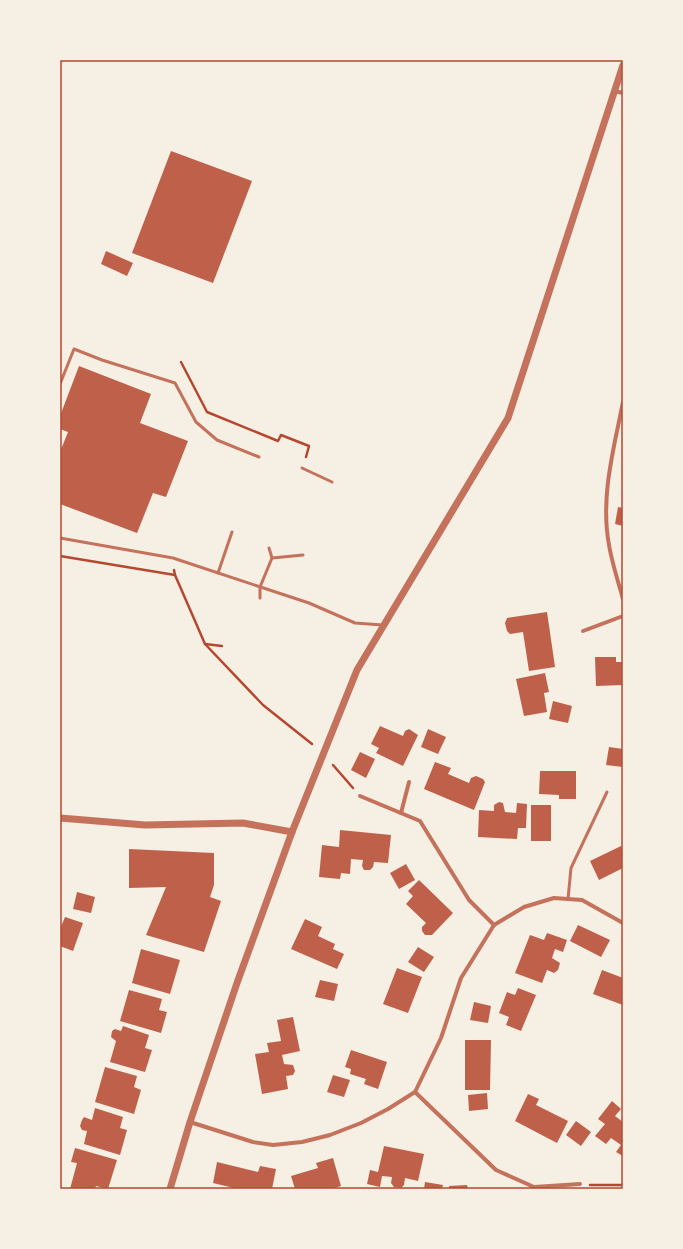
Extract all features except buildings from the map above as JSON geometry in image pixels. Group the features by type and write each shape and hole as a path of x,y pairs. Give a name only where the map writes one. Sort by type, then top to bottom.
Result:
{"street":[{"path":"170,1189 190,1122 237,983 292,832 357,670 508,418 613,91 623,65"},
{"path":"613,91 623,94"},
{"path":"623,402 609,474 607,521 609,545 623,599"},
{"path":"583,631 623,616"},
{"path":"401,813 409,782"},
{"path":"360,796 420,821 469,900 494,925"},
{"path":"60,818 145,825 243,823 292,832"},
{"path":"190,1122 253,1142 273,1145 302,1142 330,1135 361,1124 415,1092 441,1038 461,978 494,925 524,907 554,898 582,900 623,923"},
{"path":"415,1092 496,1170 534,1187 556,1188 580,1184"}],"lane":[{"path":"60,384 74,349 102,360 175,382 196,422 217,440 260,457"},
{"path":"302,468 332,482"},
{"path":"218,573 232,532"},
{"path":"60,538 173,558 309,603 355,623 383,625"},
{"path":"260,598 260,587 272,558 269,548"},
{"path":"272,558 303,555"},
{"path":"568,899 571,868 607,792"}],"path":[{"path":"181,362 207,412 278,441 281,435 309,446 302,468"},
{"path":"60,556 175,575"},
{"path":"173,558 175,575 206,644 263,705 324,754 360,796"},
{"path":"206,644 222,646"},
{"path":"580,1184 623,1185"}]}
